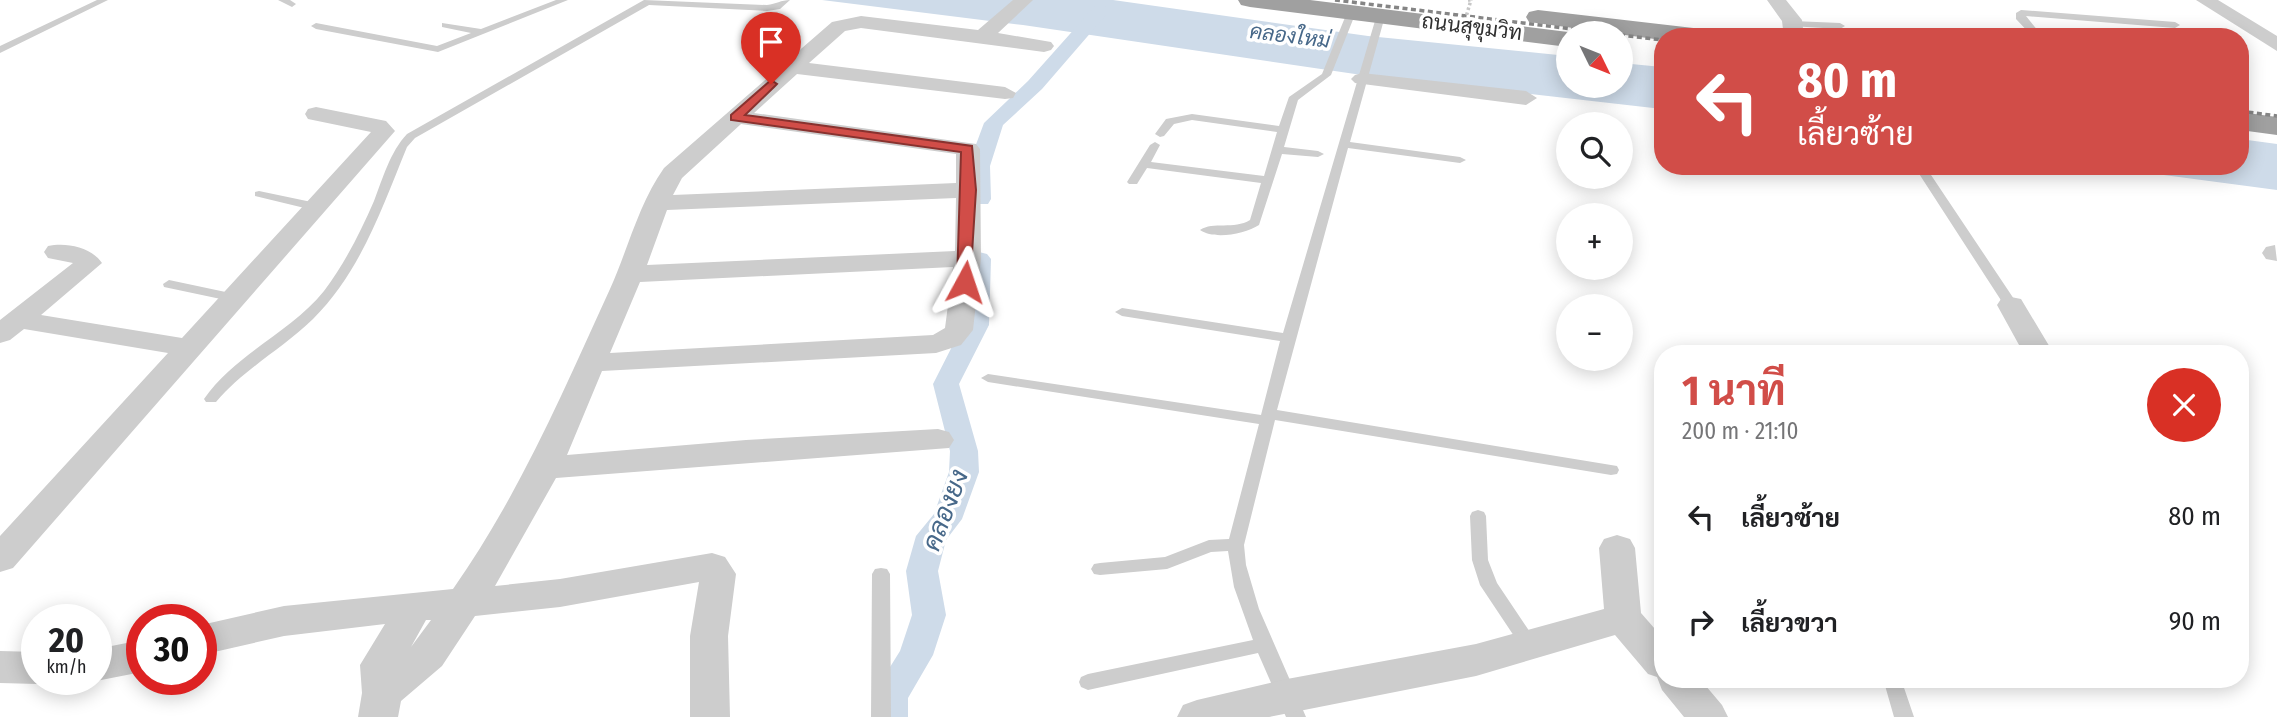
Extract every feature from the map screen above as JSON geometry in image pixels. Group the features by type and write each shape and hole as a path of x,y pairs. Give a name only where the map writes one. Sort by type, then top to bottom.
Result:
{"highway":[{"name":"ถนนสุขุมวิท","path":"1250,0 1347,18 1382,15 1654,34"},
{"name":"ถนนสุขุมวิท","path":"1382,15 1556,37"},
{"path":"1633,47 1654,49"},
{"path":"2249,101 2277,104"},
{"path":"2249,122 2277,126"}],"street":[{"path":"986,32 1024,0"},
{"path":"1776,0 1793,28"},
{"path":"2205,0 2249,28"},
{"path":"380,705 428,655 494,559 545,468 630,274 657,203 673,173 831,30 848,23 986,32 1044,46"},
{"path":"2249,28 2277,46"},
{"path":"789,67 1005,93"},
{"path":"1362,78 1526,98"},
{"path":"0,559 384,131 378,126 316,114"},
{"path":"589,363 936,344 951,338 959,330 968,258 970,153 961,146 736,117"},
{"path":"657,203 969,190"},
{"path":"9,327 89,262 89,259 82,256 57,252"},
{"path":"630,274 968,258"},
{"path":"2011,305 2034,345"},
{"path":"9,327 190,348"},
{"path":"545,468 746,451 938,440"},
{"path":"1617,548 1623,618 1654,654"},
{"path":"217,636 284,621 415,607 466,597 570,592 671,571 712,567 718,573 709,636 710,717"},
{"path":"380,705 380,665 415,607"},
{"path":"1197,717 1291,706 1530,646 1623,618"},
{"path":"0,667 21,668"},
{"path":"1683,688 1707,717"}],"lane":[{"path":"0,50 104,0"},
{"path":"282,0 292,4"},
{"path":"316,26 434,49 564,0"},
{"path":"211,399 237,371 294,330 340,281 359,251 402,146 411,136 647,2 767,8 786,0"},
{"path":"2030,28 2021,19 2021,13 2175,25"},
{"path":"1291,706 1243,587 1236,562 1236,545 1289,338 1382,15"},
{"path":"1206,230 1249,228 1255,222 1293,99 1326,75 1347,18"},
{"path":"444,25 482,32"},
{"path":"1817,28 1840,26"},
{"path":"1133,182 1170,121 1192,117 1284,130"},
{"path":"1343,144 1460,160"},
{"path":"1277,150 1318,155"},
{"path":"1144,164 1268,180"},
{"path":"1925,175 2011,305"},
{"path":"259,194 317,207"},
{"path":"169,284 235,298"},
{"path":"1122,312 1289,338"},
{"path":"988,378 1269,417 1611,471"},
{"path":"1478,516 1480,560 1489,585 1530,646"},
{"path":"1100,569 1167,563 1209,546 1236,545"},
{"path":"881,574 881,717"},
{"path":"1088,682 1266,644"},
{"path":"1895,688 1904,717"}],"path":[{"path":"1461,34 1469,0"}],"water":[{"name":"คลองใหม่","path":"822,0 1113,0 1368,36 1556,55 1556,97 1355,74 1023,25"},
{"path":"1633,64 1654,66 1654,108 1566,98 1633,98"},
{"path":"2249,140 2277,144 2277,190 2164,175 2249,175"}],"waterway":[{"name":"คลองยง","path":"980,199 979,166 994,123 1035,85 1100,11"},
{"name":"คลองยง","path":"890,717 890,696 916,655 929,615 922,571 932,536 947,519 964,472 964,451 946,384 976,325 979,259"}],"railway":[{"path":"1335,0 1556,27"},
{"path":"1633,37 1654,39"},
{"path":"2249,112 2277,116"}],"route":[{"path":"771,84 736,117 968,149 968,258 965,282"}]}
